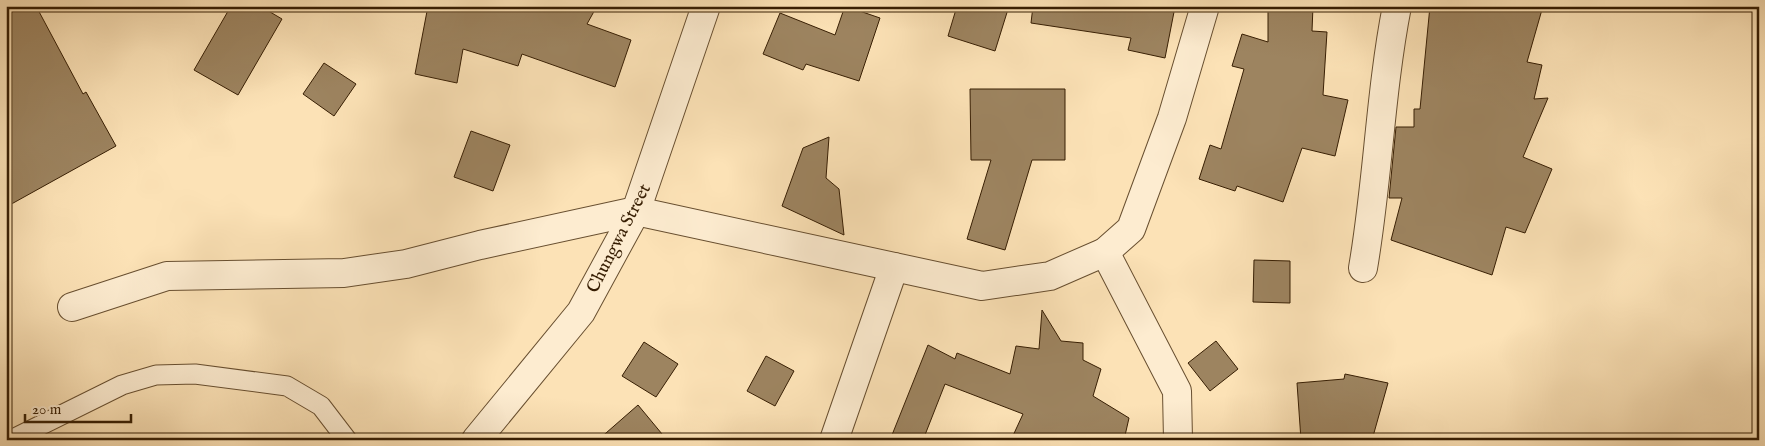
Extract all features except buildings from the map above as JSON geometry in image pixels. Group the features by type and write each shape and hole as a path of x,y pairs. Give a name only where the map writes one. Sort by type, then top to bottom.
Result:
{"street":[{"name":"Chungwa Street","path":"476,440 581,312 636,211 706,6"},
{"path":"72,307 167,276 344,273 406,264 558,227 636,211 982,286 1050,276 1105,252 1130,229 1172,118 1205,6"},
{"path":"1363,268 1373,211 1389,47 1397,6"},
{"path":"1105,252 1177,391 1178,440"},
{"path":"834,440 894,266"}],"lane":[{"path":"11,440 122,385 156,375 195,374 287,386 321,406 347,440"}]}
